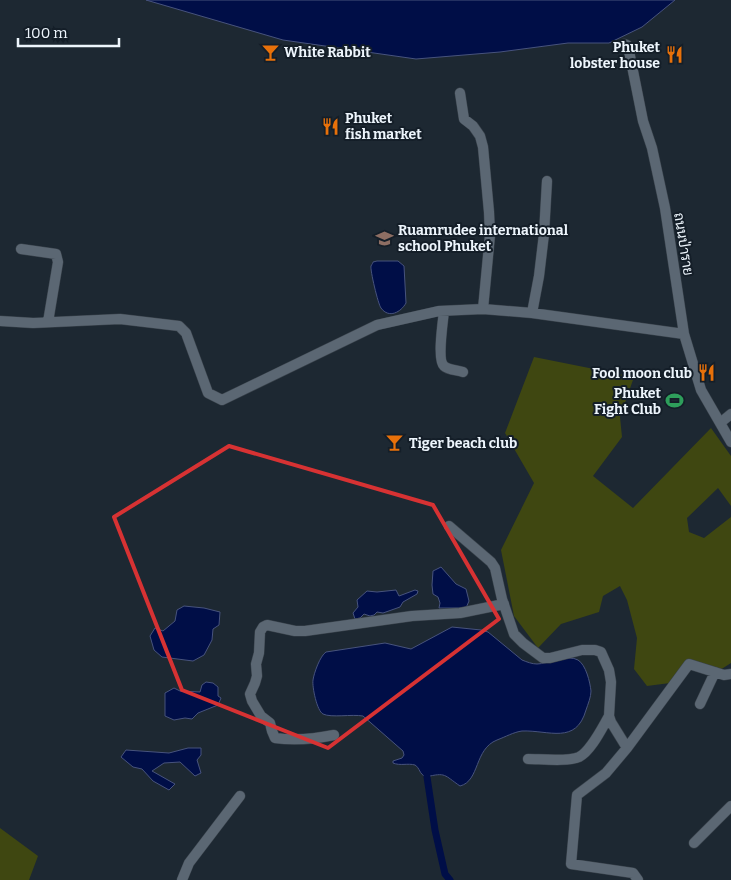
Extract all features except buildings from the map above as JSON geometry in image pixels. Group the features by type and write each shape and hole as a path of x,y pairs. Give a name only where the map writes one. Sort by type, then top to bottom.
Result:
{"street":[{"name":"ถนนป่าราย","path":"624,44 629,51 643,120 652,148 665,208 684,334 701,390 731,442"},
{"path":"460,93 464,119 473,126 480,136 483,147 490,227 483,309"},
{"path":"532,313 544,234 547,182"},
{"path":"21,249 56,254 57,256 58,262 48,322"},
{"path":"0,321 33,323 120,319 178,326 186,333 208,394 222,400 377,325 444,311 483,309 532,313 684,334"},
{"path":"444,311 441,362 447,368 463,372"},
{"path":"720,423 731,414"},
{"path":"449,526 496,568 504,604 514,634 523,643 540,657 550,658 582,650 601,652 609,670 611,682 609,716 626,748"},
{"path":"334,735 295,740 275,738 270,723 261,716 250,694 256,683 256,664 262,627 267,625 305,631 412,616 460,613 504,604"},
{"path":"638,880 633,873 571,864 577,795 606,774 689,664 724,675 731,674"},
{"path":"700,704 716,672"},
{"path":"528,759 571,759 580,756 589,747 609,716"},
{"path":"182,880 189,863 240,796"},
{"path":"694,843 731,806"}],"highlighted area":[{"path":"229,446 433,505 499,619 328,748 182,690 114,517"}],"green space":[{"path":"534,357 634,377 620,417 622,437 593,476 633,508 711,428 731,456 731,506 718,488 687,518 689,532 704,538 731,517 731,663 720,670 687,659 670,683 647,686 634,669 637,638 627,600 620,586 603,596 599,612 561,624 538,648 514,616 501,550 534,483 505,433"},
{"path":"0,828 38,856 29,880 0,880"}],"shaded area":[{"path":"146,0 675,0 642,27 609,43 568,43 500,52 416,59 283,40"},
{"path":"398,261 404,266 406,303 395,313 388,313 381,308 374,287 371,269 373,262"},
{"path":"441,567 456,584 466,589 469,601 466,608 439,608 440,603 438,597 433,594 432,585 433,571"},
{"path":"396,590 399,596 415,590 418,591 417,594 403,602 400,607 383,613 377,612 370,616 364,614 360,618 355,619 353,613 358,607 357,600 367,591"},
{"path":"184,606 220,612 219,625 213,629 212,640 204,655 193,661 162,657 154,650 150,636 155,628 163,631 175,621 177,610"},
{"path":"452,627 488,632 522,660 531,663 542,664 569,658 574,658 581,662 589,679 591,691 581,721 576,728 560,733 522,731 497,740 484,750 471,778 460,786 441,775 426,777 415,765 393,763 393,761 402,758 404,755 403,751 363,716 331,716 321,712 315,698 313,680 316,669 326,652 385,643 411,649"},
{"path":"206,682 213,683 218,687 218,696 221,698 218,705 198,713 192,719 174,720 165,716 165,693 174,688 180,691 200,692 202,685"},
{"path":"188,748 201,748 201,755 197,760 201,773 195,776 180,762 164,763 152,771 175,784 169,790 153,781 142,769 133,767 121,757 126,750 169,753"}],"waterway":[{"path":"427,777 435,830 445,874 450,880"}],"place":[{"name":"White Rabbit","path":"270,52"},
{"name":"Phuket lobster house","path":"674,55"},
{"name":"Phuket fish market","path":"331,126"},
{"name":"Ruamrudee international school Phuket","path":"384,238"},
{"name":"Fool moon club","path":"706,373"},
{"name":"Phuket Fight Club","path":"675,401"},
{"name":"Tiger beach club","path":"395,443"}]}
